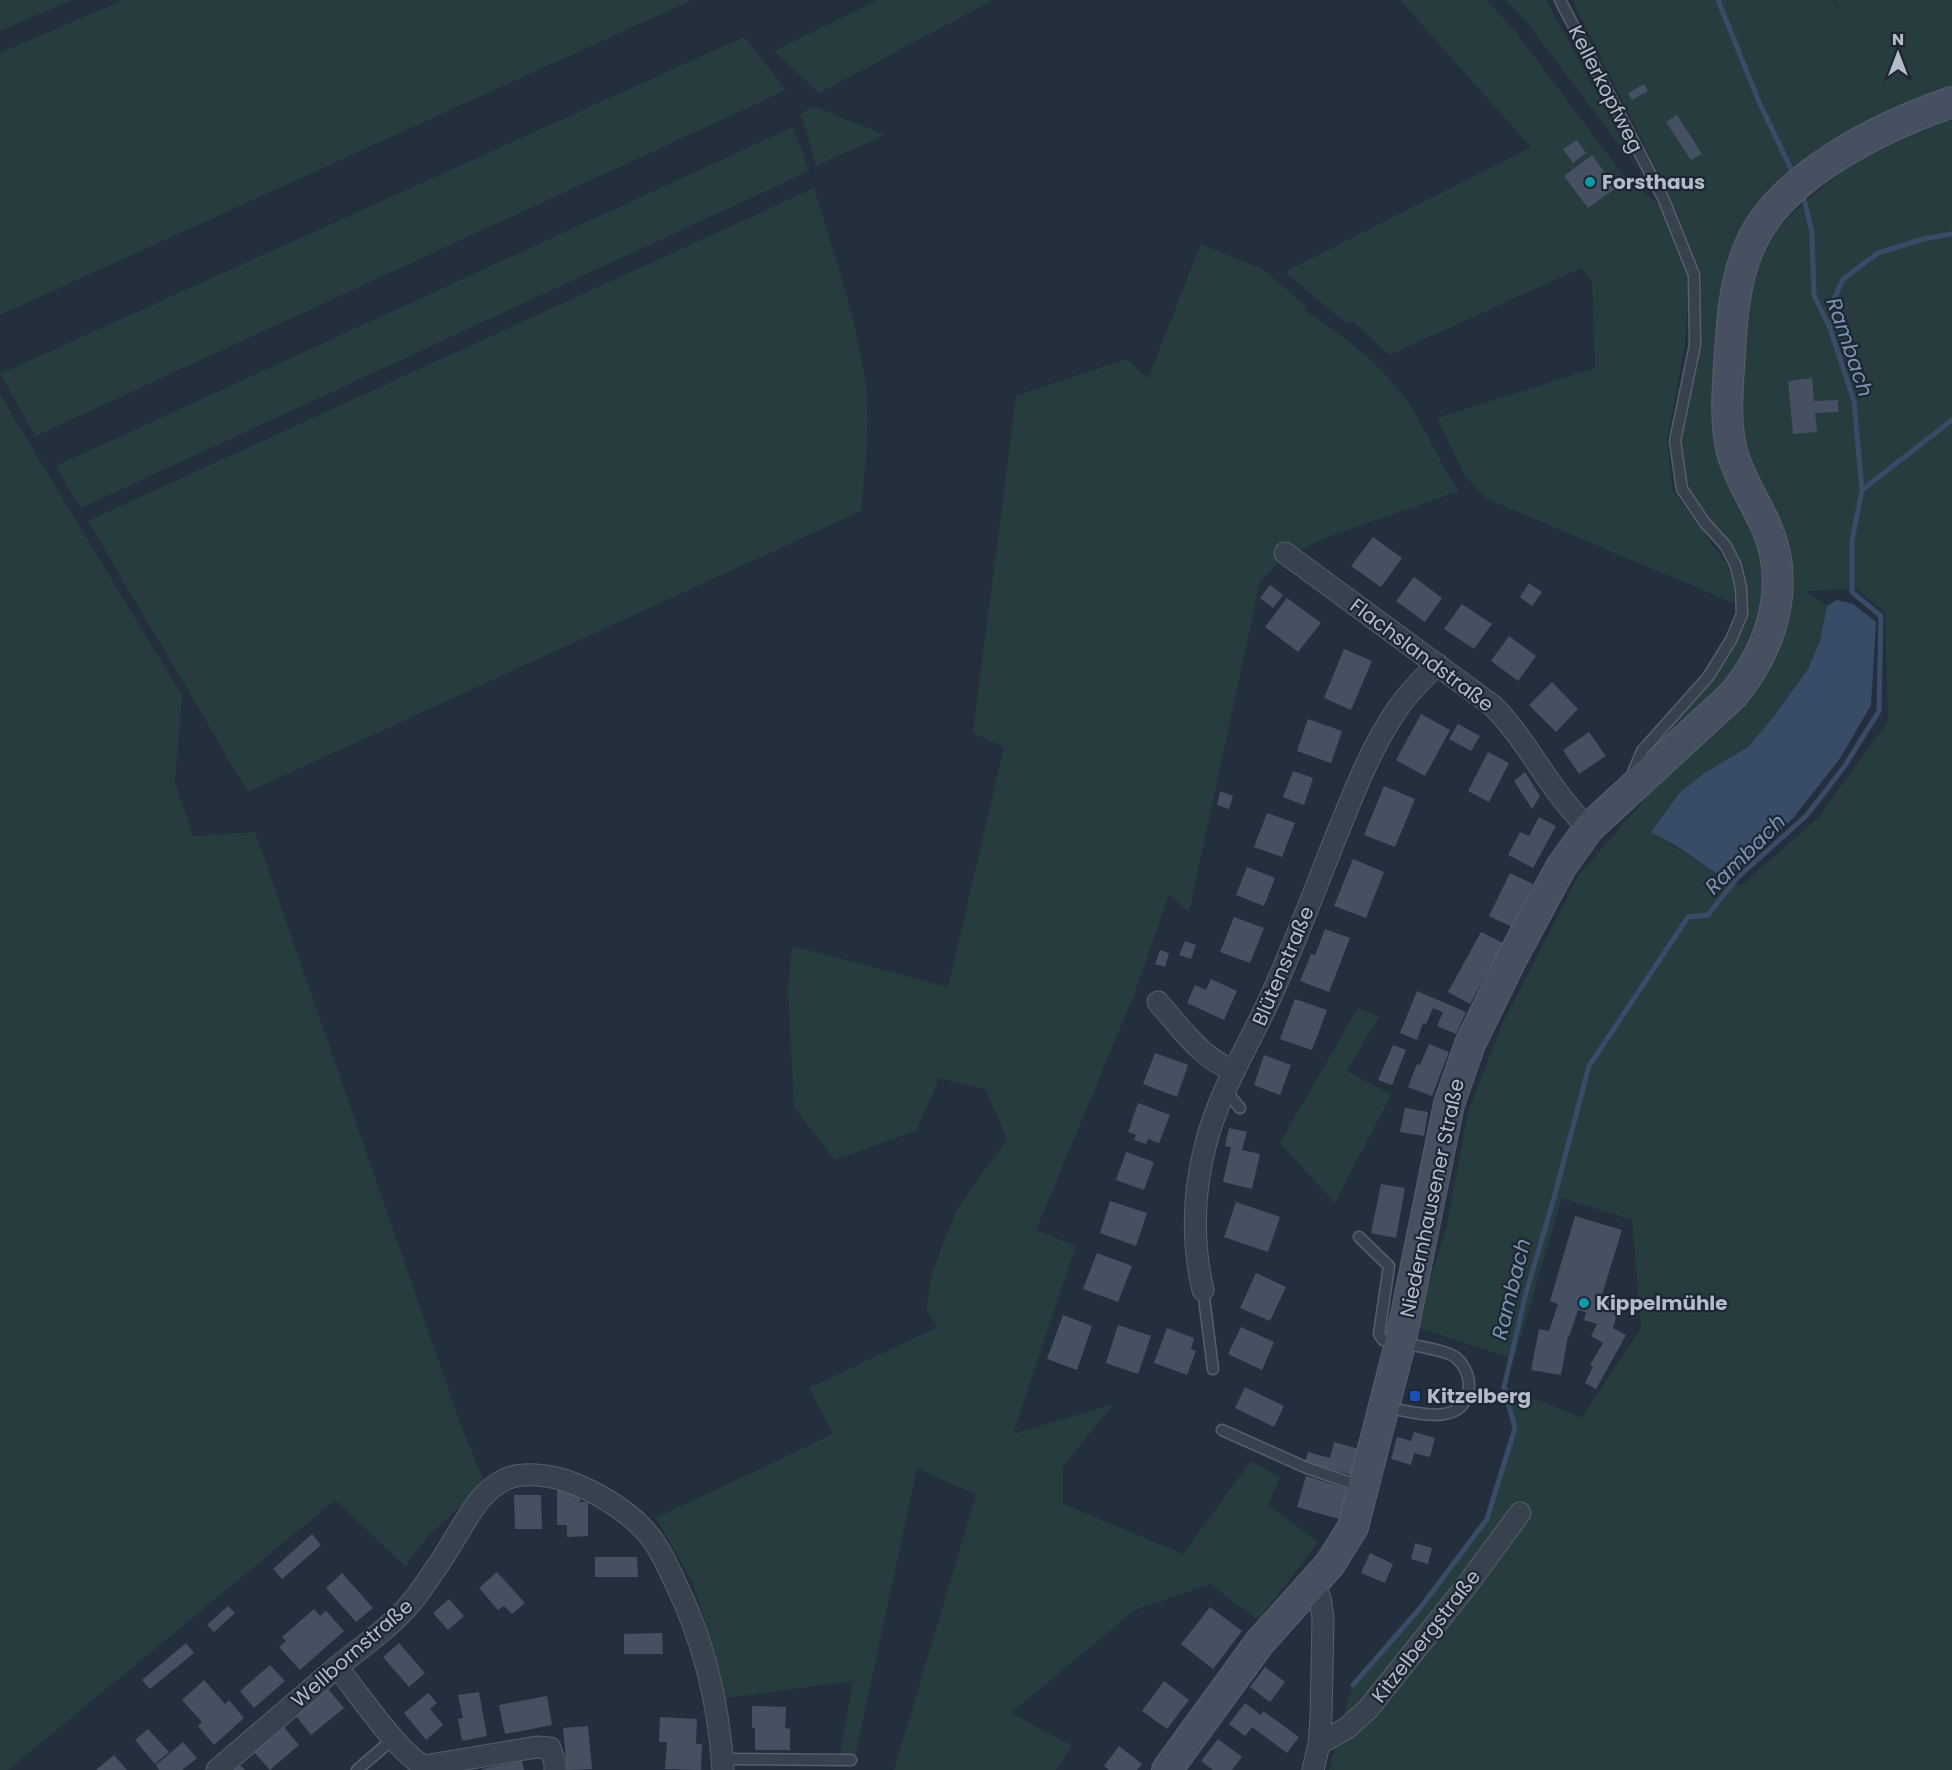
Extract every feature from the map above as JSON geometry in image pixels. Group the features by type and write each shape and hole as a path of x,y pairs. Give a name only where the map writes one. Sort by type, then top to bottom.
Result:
{"main road":[{"name":"Niedernhausener Straße","path":"1167,1770 1260,1642 1330,1564 1348,1536 1357,1516 1400,1344 1442,1133 1458,1074 1487,1006 1511,960 1561,867 1589,828 1733,694 1761,656 1769,634 1777,593 1777,571 1774,549 1767,528 1732,451 1727,399 1732,320 1740,272 1748,248 1772,209 1798,184 1846,152 1888,128 1920,113 1952,102"}],"street":[{"name":"Flachslandstraße","path":"1284,554 1493,706 1510,723 1562,800 1589,828"},
{"name":"Blütenstraße","path":"1203,1290 1197,1265 1195,1206 1205,1147 1229,1081 1274,991 1366,763 1400,705 1437,664"},
{"path":"1158,1002 1204,1054 1219,1065 1229,1081"},
{"name":"Wellbornstraße","path":"217,1770 337,1667 396,1620 417,1595 469,1513 489,1489 507,1478 523,1476 544,1476 567,1480 587,1489 614,1505 649,1536 672,1576 699,1640 714,1699 722,1765"},
{"name":"Kitzelbergstraße","path":"1319,1744 1347,1728 1368,1709 1464,1589 1520,1513"},
{"path":"1311,1585 1320,1598 1323,1618 1321,1717 1319,1744 1313,1770"},
{"path":"337,1667 415,1762 424,1766 537,1747 550,1748 555,1770"}],"lane":[{"name":"Kellerkopfweg","path":"1560,0 1664,200 1694,275 1695,345 1675,441 1683,489 1705,522 1726,546 1736,566 1741,588 1742,614 1731,640 1708,677 1642,751 1624,794"},
{"path":"1229,1081 1240,1108"},
{"path":"1359,1237 1389,1266 1379,1334 1383,1340 1454,1356 1465,1369 1469,1385 1459,1406 1446,1414 1430,1415 1384,1407"},
{"path":"1203,1290 1213,1370"},
{"path":"1222,1430 1307,1468 1364,1487"},
{"path":"357,1770 394,1738"},
{"path":"722,1765 851,1760"}],"green space":[{"path":"0,0 72,0 0,31"},
{"path":"123,0 692,0 0,315 0,53"},
{"path":"878,0 993,0 819,93 774,51"},
{"path":"1400,0 1486,0 1515,31 1623,175 1663,208 1690,274 1685,344 1667,441 1673,491 1732,571 1735,589 1733,603 1485,498 1463,473 1437,418 1595,368 1592,281 1581,268 1389,355 1353,321 1347,324 1285,272 1531,147"},
{"path":"1505,0 1546,0 1640,172 1525,20"},
{"path":"1572,0 1834,0 1854,45 1835,0 1952,0 1952,95 1806,167 1723,319 1753,529 1765,572 1757,630 1724,687 1649,754 1679,711 1709,680 1734,646 1745,618 1747,589 1744,567 1689,488 1681,442 1699,348 1701,277 1672,200"},
{"path":"744,37 786,90 36,436 0,374"},
{"path":"813,106 885,135 816,166 801,114"},
{"path":"1952,116 1952,1770 1329,1770 1353,1683 1423,1607 1489,1519 1517,1428 1506,1387 1582,1418 1641,1328 1632,1220 1562,1198 1514,1359 1415,1327 1446,1229 1468,1112 1503,1022 1579,875 1660,782 1784,614 1743,432 1740,400 1754,276 1761,254 1773,234 1794,212 1843,170 1891,140","holes":["1856,589 1885,612 1888,721 1818,818 1742,885 1723,878 1652,832 1680,792 1706,772 1748,747 1775,715 1808,669 1820,641 1827,606 1806,591"]},
{"path":"793,127 809,171 81,508 56,466"},
{"path":"814,188 849,306 865,379 867,395 866,462 861,511 248,792 88,521"},
{"path":"1201,244 1264,270 1307,307 1305,311 1374,363 1408,402 1459,491 1322,539 1279,562 1260,582 1189,912 1169,895 1133,997 1036,1230 1076,1246 1013,1434 1114,1404 1063,1466 1063,1504 1183,1554 1251,1461 1280,1477 1268,1505 1318,1542 1258,1620 1210,1584 1135,1610 1011,1713 1071,1745 1056,1770 894,1770 976,1495 917,1468 907,1467 917,1469 853,1766 838,1765 853,1681 726,1698 692,1581 656,1518 833,1434 809,1388 938,1327 926,1310 932,1273 957,1209 1007,1139 985,1089 939,1078 917,1130 835,1160 794,1107 788,989 792,946 948,987 1004,747 973,733 1016,396 1126,359 1148,378"},
{"path":"0,394 182,696 175,783 193,836 255,832 462,1428 485,1484 428,1536 405,1566 335,1500 8,1770 0,1770"},
{"path":"1358,1008 1379,1017 1347,1071 1391,1095 1335,1203 1280,1143"}],"water":[{"path":"1837,600 1853,604 1876,622 1871,705 1841,757 1794,817 1753,857 1723,878 1678,847 1651,832 1680,792 1706,772 1748,747 1775,715 1808,669 1820,641 1827,606"}],"building":[{"path":"1644,84 1648,91 1632,100 1628,93"},
{"path":"1677,115 1702,154 1691,160 1666,122"},
{"path":"1577,140 1586,153 1573,163 1563,149"},
{"name":"Forsthaus","path":"1592,155 1616,188 1588,208 1564,176"},
{"path":"1812,378 1814,401 1838,400 1838,412 1815,413 1817,432 1793,434 1788,381"},
{"path":"1373,537 1402,558 1381,587 1351,566"},
{"path":"1414,577 1442,598 1425,622 1396,601"},
{"path":"1529,583 1542,592 1532,606 1520,597"},
{"path":"1270,585 1283,595 1273,608 1260,598"},
{"path":"1287,598 1321,623 1298,652 1265,627"},
{"path":"1462,604 1492,624 1474,649 1444,629"},
{"path":"1509,636 1536,656 1518,681 1491,661"},
{"path":"1344,649 1372,661 1351,710 1324,698"},
{"path":"1552,682 1578,709 1556,732 1529,705"},
{"path":"1421,714 1450,730 1425,776 1396,760"},
{"path":"1308,719 1342,731 1331,763 1297,751"},
{"path":"1458,724 1480,736 1471,751 1449,739"},
{"path":"1589,732 1606,756 1579,774 1563,750"},
{"path":"1488,752 1509,763 1489,802 1468,791"},
{"path":"1293,771 1313,778 1304,805 1283,797"},
{"path":"1525,772 1540,796 1532,809 1514,781"},
{"path":"1384,786 1415,799 1395,847 1364,835"},
{"path":"1220,791 1233,796 1229,809 1217,805"},
{"path":"1267,813 1295,823 1282,857 1254,847"},
{"path":"1539,817 1556,826 1533,868 1508,855 1520,832 1529,836"},
{"path":"1353,859 1384,872 1366,918 1334,906"},
{"path":"1247,867 1275,878 1264,906 1236,895"},
{"path":"1510,873 1533,884 1512,927 1489,916"},
{"path":"1234,917 1264,928 1250,963 1220,952"},
{"path":"1325,929 1350,938 1329,992 1300,981 1311,954 1315,955"},
{"path":"1481,932 1503,943 1470,1004 1448,992"},
{"path":"1185,941 1196,945 1191,959 1179,955"},
{"path":"1160,950 1169,953 1165,967 1155,964"},
{"path":"1211,979 1237,991 1224,1020 1187,1003 1195,985 1206,990"},
{"path":"1417,991 1466,1012 1456,1034 1437,1026 1443,1012 1433,1008 1426,1024 1423,1023 1417,1040 1400,1033"},
{"path":"1295,999 1327,1010 1312,1050 1280,1039"},
{"path":"1429,1044 1449,1052 1432,1096 1408,1087 1417,1064 1420,1065"},
{"path":"1393,1045 1406,1050 1392,1085 1378,1080"},
{"path":"1155,1053 1188,1065 1177,1097 1143,1084"},
{"path":"1264,1055 1291,1065 1280,1095 1254,1085"},
{"path":"1138,1103 1170,1115 1159,1143 1148,1139 1146,1144 1134,1140 1136,1135 1128,1132"},
{"path":"1405,1108 1428,1112 1424,1136 1400,1132"},
{"path":"1229,1128 1247,1132 1242,1150 1260,1154 1252,1189 1223,1182 1231,1147 1225,1146"},
{"path":"1126,1152 1154,1162 1144,1190 1116,1180"},
{"path":"1381,1184 1405,1188 1396,1238 1371,1233"},
{"path":"1110,1201 1147,1213 1136,1246 1100,1233"},
{"path":"1236,1202 1280,1217 1268,1252 1224,1237"},
{"name":"Kippelmühle","path":"1575,1216 1622,1230 1601,1298 1620,1304 1613,1328 1626,1335 1596,1389 1585,1383 1593,1367 1590,1365 1603,1343 1591,1336 1597,1324 1584,1320 1586,1312 1578,1310 1568,1336 1561,1375 1531,1370 1539,1329 1549,1331 1558,1304 1550,1301"},
{"path":"1097,1253 1132,1266 1118,1302 1083,1289"},
{"path":"1256,1273 1286,1287 1270,1321 1240,1308"},
{"path":"1063,1315 1092,1326 1077,1370 1047,1359"},
{"path":"1118,1325 1151,1336 1138,1374 1106,1363"},
{"path":"1241,1327 1274,1342 1262,1370 1228,1354"},
{"path":"1167,1328 1194,1338 1191,1349 1196,1351 1187,1375 1154,1363"},
{"path":"1245,1387 1284,1406 1274,1427 1235,1408"},
{"path":"1414,1432 1435,1438 1430,1457 1414,1453 1411,1465 1391,1459 1397,1437 1411,1441"},
{"path":"1334,1442 1359,1449 1352,1475 1305,1462 1308,1452 1330,1458"},
{"path":"1306,1476 1348,1489 1339,1519 1297,1507"},
{"path":"557,1491 580,1491 580,1502 588,1502 588,1536 567,1537 567,1525 557,1525"},
{"path":"514,1495 541,1495 542,1529 515,1529"},
{"path":"312,1534 321,1545 282,1579 273,1569"},
{"path":"1415,1543 1432,1548 1428,1564 1411,1559"},
{"path":"1370,1553 1393,1564 1385,1583 1361,1573"},
{"path":"595,1557 637,1557 638,1577 595,1577"},
{"path":"497,1572 525,1603 512,1614 504,1606 498,1610 479,1588"},
{"path":"342,1573 373,1608 356,1622 326,1588"},
{"path":"449,1599 464,1616 448,1630 433,1613"},
{"path":"228,1606 235,1613 214,1632 207,1625"},
{"path":"1210,1607 1242,1631 1213,1669 1181,1644"},
{"path":"314,1609 320,1616 326,1611 344,1631 300,1670 279,1647 286,1641 282,1637"},
{"path":"662,1633 663,1654 624,1654 624,1634"},
{"path":"186,1643 194,1653 150,1689 142,1680"},
{"path":"399,1643 425,1673 409,1687 383,1657"},
{"path":"270,1665 285,1681 254,1708 240,1691"},
{"path":"1265,1667 1285,1682 1270,1702 1250,1687"},
{"path":"204,1680 225,1704 229,1700 244,1718 214,1745 198,1726 202,1722 182,1700"},
{"path":"1164,1681 1189,1700 1167,1729 1142,1711"},
{"path":"328,1689 344,1708 311,1735 296,1716"},
{"path":"479,1692 487,1736 462,1741 458,1719 463,1718 458,1695"},
{"path":"428,1693 437,1703 430,1709 443,1725 426,1740 404,1713"},
{"path":"547,1696 552,1725 505,1734 499,1705"},
{"path":"1245,1703 1261,1715 1263,1711 1299,1737 1287,1753 1252,1727 1245,1736 1229,1724"},
{"path":"752,1706 786,1707 785,1728 790,1729 790,1750 755,1750"},
{"path":"660,1717 697,1719 696,1744 702,1744 701,1770 665,1769 667,1742 659,1742"},
{"path":"283,1726 299,1745 270,1770 254,1752"},
{"path":"588,1726 592,1769 567,1770 563,1728"},
{"path":"148,1729 169,1752 155,1764 135,1740"},
{"path":"1218,1739 1242,1757 1232,1770 1213,1770 1201,1761"},
{"path":"183,1742 197,1758 182,1770 159,1770 156,1765"},
{"path":"1119,1746 1142,1764 1137,1770 1109,1770 1104,1766"},
{"path":"114,1755 127,1770 96,1770"},
{"path":"522,1761 524,1770 482,1770 482,1769"},
{"path":"239,1764 245,1770 232,1770"}],"waterway":[{"name":"Rambach","path":"1718,0 1759,102 1794,175"},
{"name":"Rambach","path":"1353,1685 1421,1607 1487,1519 1515,1428 1504,1387 1526,1293 1589,1066 1688,917 1708,915 1737,878 1807,815 1844,767 1879,711 1881,616 1852,592 1852,541 1862,490 1854,401 1830,328 1814,295 1812,233 1803,194"},
{"path":"1831,326 1834,299 1843,279 1878,253 1923,239 1952,234"},
{"path":"1862,490 1952,420"}],"place":[{"name":"Forsthaus","path":"1590,182"},
{"name":"Kippelmühle","path":"1584,1303"},
{"name":"Kitzelberg","path":"1415,1396"}]}
